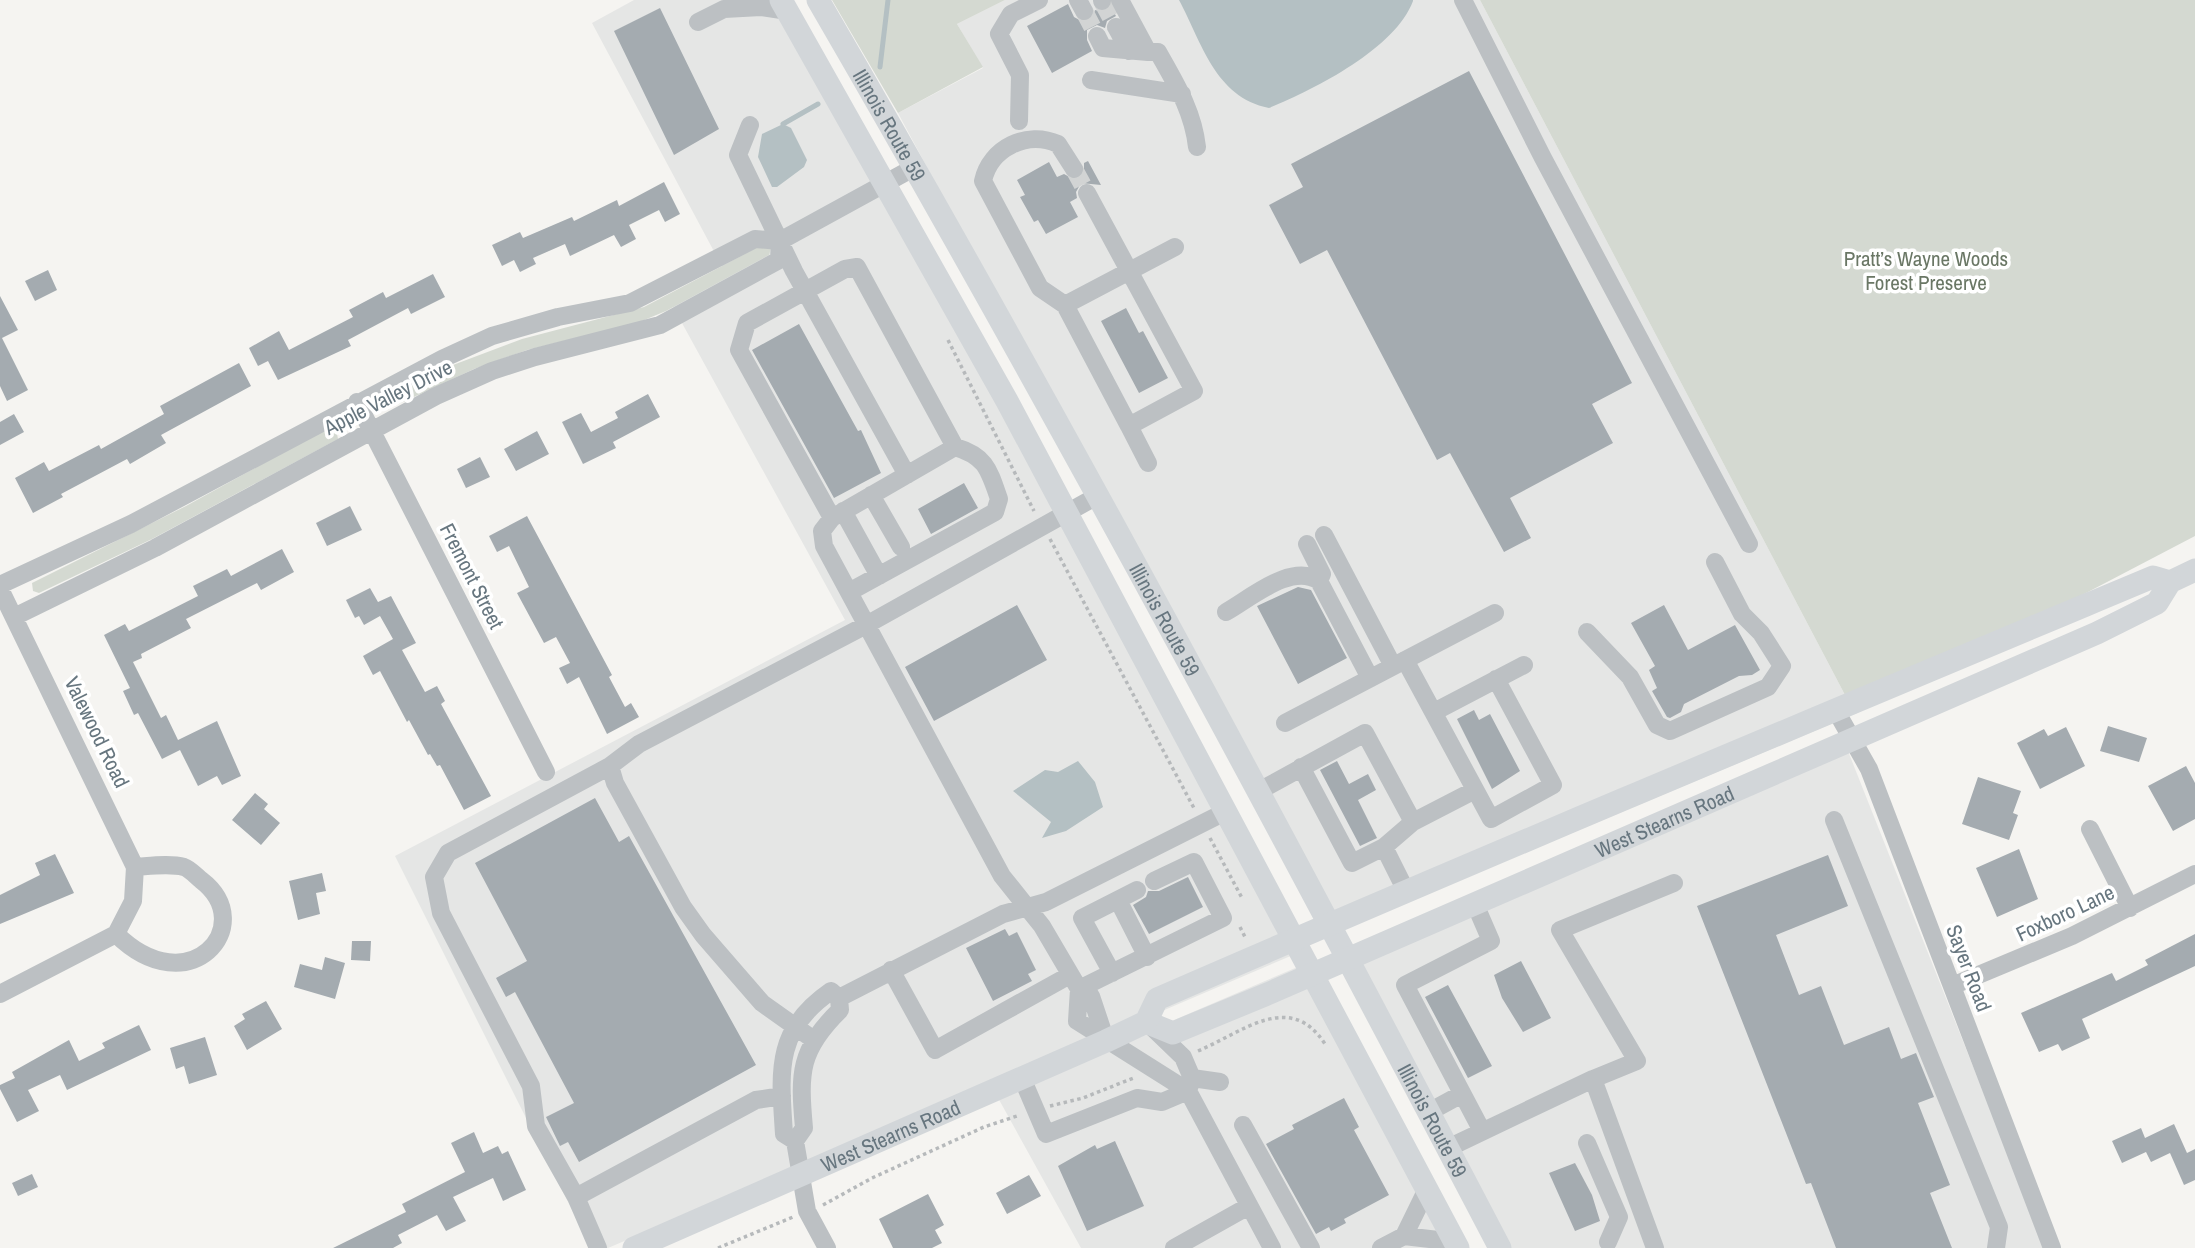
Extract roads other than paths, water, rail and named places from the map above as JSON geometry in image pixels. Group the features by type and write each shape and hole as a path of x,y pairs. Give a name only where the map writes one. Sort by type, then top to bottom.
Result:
{"main road":[{"name":"Illinois Route 59","path":"818,0 915,167 1259,791 1500,1248"},
{"name":"Illinois Route 59","path":"784,6 886,183 1457,1245"},
{"name":"West Stearns Road","path":"1146,1021 1173,1033 1312,975 2157,603 2170,582 2195,570"},
{"name":"West Stearns Road","path":"634,1248 1106,1041 1146,1021 1157,999 1293,939 2153,577 2170,582"}],"street":[{"path":"1018,121 1020,75 999,34 1011,14 1039,0"},
{"path":"1120,0 1148,52"},
{"path":"1463,0 1543,159 1749,544"},
{"path":"698,22 725,4 784,6"},
{"path":"1106,32 1122,50 1158,52 1194,121 1197,147"},
{"path":"1091,80 1182,94"},
{"path":"750,125 738,155 805,291 907,475"},
{"path":"1074,169 1058,144 1046,141 1022,142 999,151 989,163 983,181 1040,288 1065,305 1148,463"},
{"name":"Apple Valley Drive","path":"0,587 131,524 357,402 492,336 558,317 630,303 754,239 780,241 915,167"},
{"path":"1087,193 1194,391 1129,426"},
{"name":"Apple Valley Drive","path":"14,617 155,548 371,430 492,371 535,356 660,325 779,260 780,241"},
{"path":"1065,305 1175,247"},
{"path":"849,592 995,512 999,499 982,460 974,453 956,447 857,267 845,269 747,323 739,350 878,576"},
{"name":"Fremont Street","path":"357,402 546,772"},
{"path":"956,447 838,514 822,531 824,546 1002,876 1028,908 1074,982 1077,1021 1106,1041 1190,1084"},
{"path":"871,495 901,547"},
{"path":"598,1248 576,1197 536,1126 531,1086 440,913 434,877 448,853 610,766 639,744 867,624 1097,496"},
{"path":"1324,535 1399,663 1434,712 1490,819 1553,785 1496,679"},
{"path":"1307,544 1322,574 1319,581"},
{"path":"1587,632 1630,677 1657,725 1670,731 1768,687 1782,666 1761,633 1742,614 1715,562"},
{"path":"1226,612 1288,577 1304,574 1319,581 1370,678"},
{"name":"Valewood Road","path":"0,587 135,867 134,901 116,934"},
{"path":"1285,723 1495,612"},
{"path":"1434,712 1524,665"},
{"name":"Sayer Road","path":"1835,709 1869,769 2052,1248"},
{"path":"1259,791 1365,733 1413,822"},
{"path":"610,766 615,783 691,920 762,1003 814,1040"},
{"path":"1301,767 1352,863 1384,847 1413,822 1475,790"},
{"path":"839,998 1003,914 1028,908 1068,890 1225,812"},
{"path":"1833,820 1999,1227 1996,1248"},
{"path":"2090,829 2130,908"},
{"path":"1384,847 1406,891"},
{"path":"891,970 935,1049 1074,982 1112,973 1153,955 1223,918 1194,862 1154,881"},
{"path":"0,993 116,934 130,948 156,961 185,965 209,952 222,929 222,906 208,885 185,867 135,867"},
{"name":"Foxboro Lane","path":"1952,986 2049,946 2195,874"},
{"path":"1448,1149 1592,1079 1637,1061 1560,930 1674,883"},
{"path":"1068,890 1112,973"},
{"path":"1082,918 1137,890"},
{"path":"1118,900 1153,955"},
{"path":"1475,904 1491,941 1405,985 1482,1131"},
{"path":"795,1141 784,1134 782,1063 794,1027 802,1014 831,991 839,998 840,1010 807,1051 800,1079 804,1128 795,1141 807,1211 827,1248"},
{"path":"1146,1021 1183,1057 1190,1084 1272,1248"},
{"path":"1022,1078 1046,1134 1137,1098 1162,1102 1190,1084 1220,1082"},
{"path":"1592,1079 1655,1248"},
{"path":"1429,1112 1462,1094"},
{"path":"576,1197 756,1100 782,1096"},
{"path":"1243,1125 1311,1248"},
{"path":"1587,1143 1619,1217 1608,1242"},
{"path":"1426,1191 1395,1243 1457,1245"},
{"path":"1174,1248 1249,1206"}],"waterway":[{"path":"880,67 888,0"},
{"path":"783,124 818,104"}],"tunnel":[{"path":"1102,1 1116,27"},
{"path":"1084,11 1097,36"},
{"path":"1074,169 1087,193"}],"park label":[{"name":"Pratt’s Wayne Woods Forest Preserve","path":"1926,270"}]}
